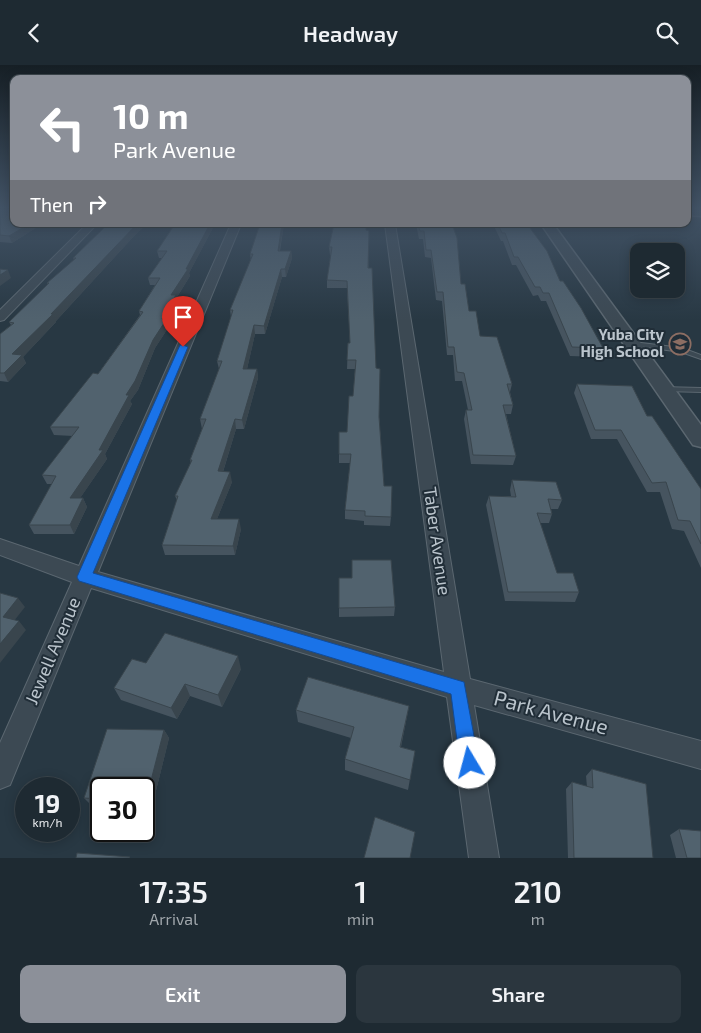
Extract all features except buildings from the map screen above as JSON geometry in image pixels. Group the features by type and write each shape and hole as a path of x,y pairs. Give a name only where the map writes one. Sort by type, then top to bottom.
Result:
{"street":[{"path":"0,317 70,246"},
{"name":"Jewell Avenue","path":"0,775 227,246"},
{"name":"Taber Avenue","path":"393,246 484,858"},
{"path":"563,246 701,440"},
{"name":"Park Avenue","path":"0,547 84,577 458,688 701,755"}],"lane":[{"path":"633,344 682,350 701,357"},
{"path":"665,389 701,390"}],"place":[{"name":"Yuba City High School","path":"680,344"}],"route":[{"path":"183,347 84,577 458,688 470,763"}]}
